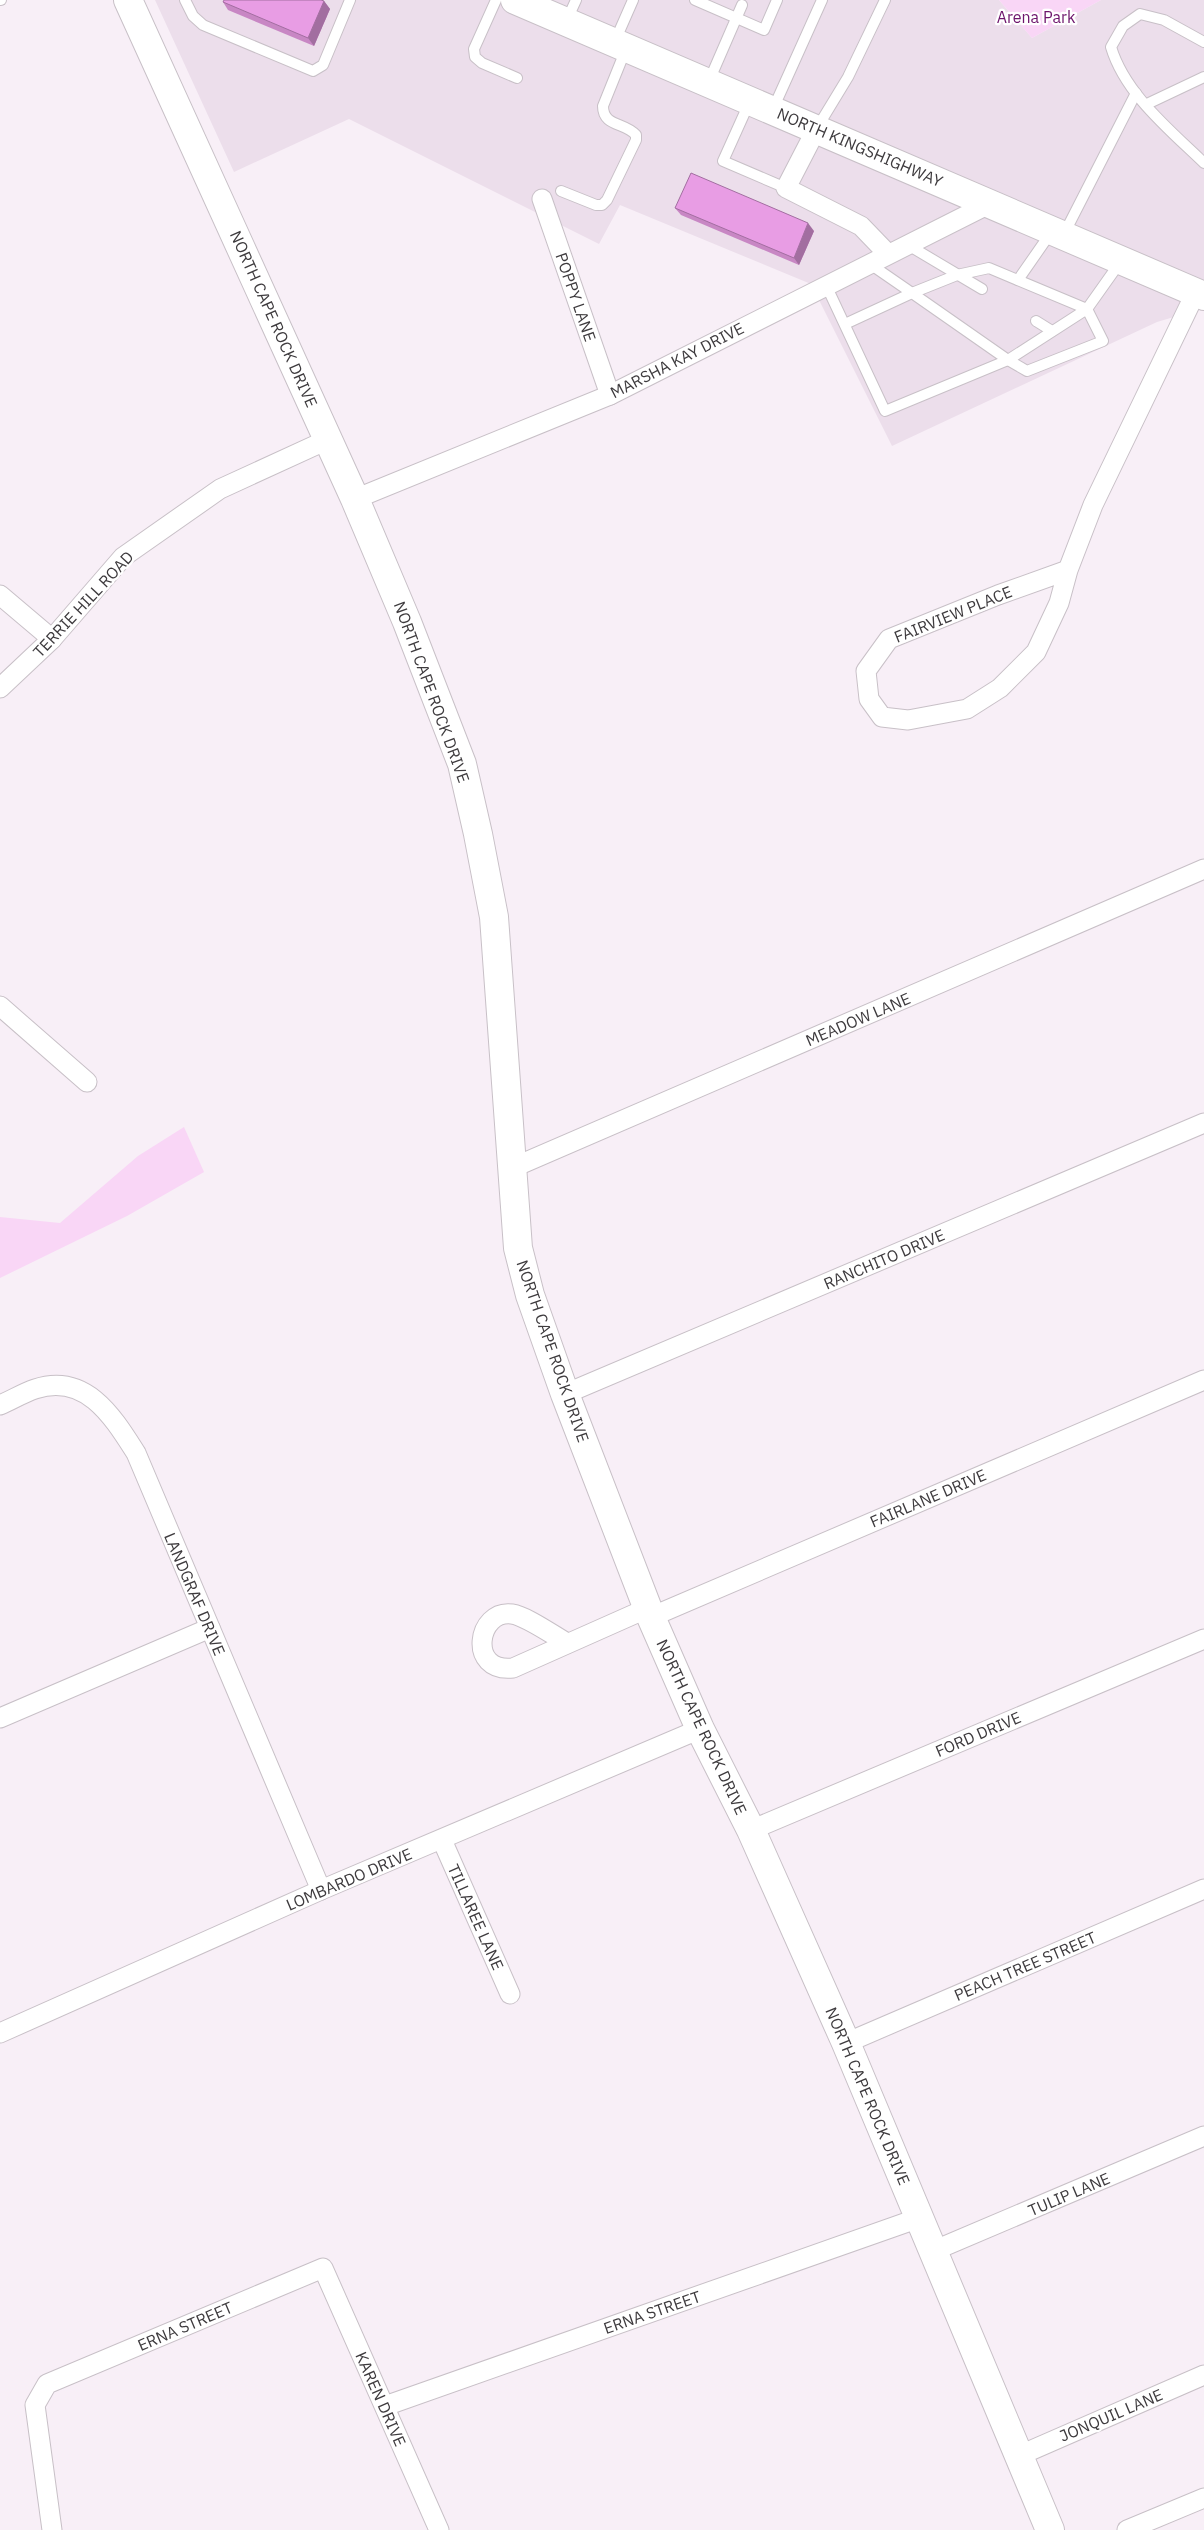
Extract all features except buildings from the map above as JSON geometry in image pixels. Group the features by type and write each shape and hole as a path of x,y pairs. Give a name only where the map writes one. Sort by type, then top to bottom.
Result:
{"street":[{"name":"NORTH CAPE ROCK DRIVE","path":"128,0 329,439 407,622 462,764 494,917 518,1248 530,1295 565,1394 650,1612 700,1729 751,1830 846,2042 1050,2530"},
{"name":"NORTH KINGSHIGHWAY","path":"515,0 571,11 621,45 1200,294"},
{"path":"817,128 786,188 861,226 888,254"},
{"name":"POPPY LANE","path":"542,199 610,394"},
{"name":"MARSHA KAY DRIVE","path":"355,499 610,394 991,204"},
{"name":"FAIRVIEW PLACE","path":"1068,570 998,595 889,640 866,671 869,699 882,717 908,720 967,708 1000,688 1036,652 1059,602 1068,570 1093,505 1200,294"},
{"name":"TERRIE HILL ROAD","path":"0,688 52,638 123,557 220,490 329,439"},
{"path":"0,595 52,638"},
{"name":"MEADOW LANE","path":"512,1168 1204,869"},
{"path":"0,1006 87,1082"},
{"name":"RANCHITO DRIVE","path":"565,1394 1204,1123"},
{"name":"FAIRLANE DRIVE","path":"567,1643 650,1612 1204,1380"},
{"name":"LANDGRAF DRIVE","path":"0,1405 37,1388 58,1387 78,1389 100,1402 136,1453 321,1890"},
{"path":"0,1718 210,1628"},
{"name":"FORD DRIVE","path":"751,1830 1204,1639"},
{"name":"LOMBARDO DRIVE","path":"0,2033 321,1890 700,1729"},
{"name":"TILLAREE LANE","path":"442,1840 510,1994"},
{"name":"PEACH TREE STREET","path":"846,2042 1204,1889"},
{"name":"TULIP LANE","path":"933,2251 1204,2136"},
{"name":"ERNA STREET","path":"385,2406 918,2218"},
{"name":"ERNA STREET","path":"52,2530 35,2405 47,2384 323,2268"},
{"name":"KAREN DRIVE","path":"323,2268 439,2530"},
{"name":"JONQUIL LANE","path":"1018,2456 1204,2375"},
{"path":"1127,2530 1204,2498"}],"lane":[{"path":"185,0 193,16 203,25 313,71 323,66 346,1"},
{"path":"496,0 474,49 475,57 482,63 517,78"},
{"path":"561,191 596,205 602,205 607,200 636,140 636,135 632,131 607,120 603,115 603,106 633,0"},
{"path":"695,0 712,3 736,18 764,30 777,0"},
{"path":"786,188 723,161 762,105 822,0"},
{"path":"817,128 848,77 885,0"},
{"path":"708,82 742,5"},
{"path":"1204,42 1164,20 1140,14 1123,26 1111,48 1116,64 1136,93 1204,163"},
{"path":"1147,104 1204,78"},
{"path":"1018,280 1058,233 1136,93"},
{"path":"908,245 982,289"},
{"path":"826,285 885,411 1008,360 1086,309 1122,260"},
{"path":"845,324 912,293 957,275 989,268 1086,309 1103,341 1027,371 1008,360 912,293 870,264"},
{"path":"1036,321 1052,331"}],"shaded area":[{"path":"155,0 999,0 1032,38 1101,0 1204,0 1204,308 1157,322 892,446 811,284 620,205 599,244 349,119 234,172"}],"green space":[{"name":"Arena Park","path":"999,0 1101,0 1032,38"},
{"path":"184,1127 204,1172 127,1216 0,1278 0,1217 60,1223 138,1156"}]}
